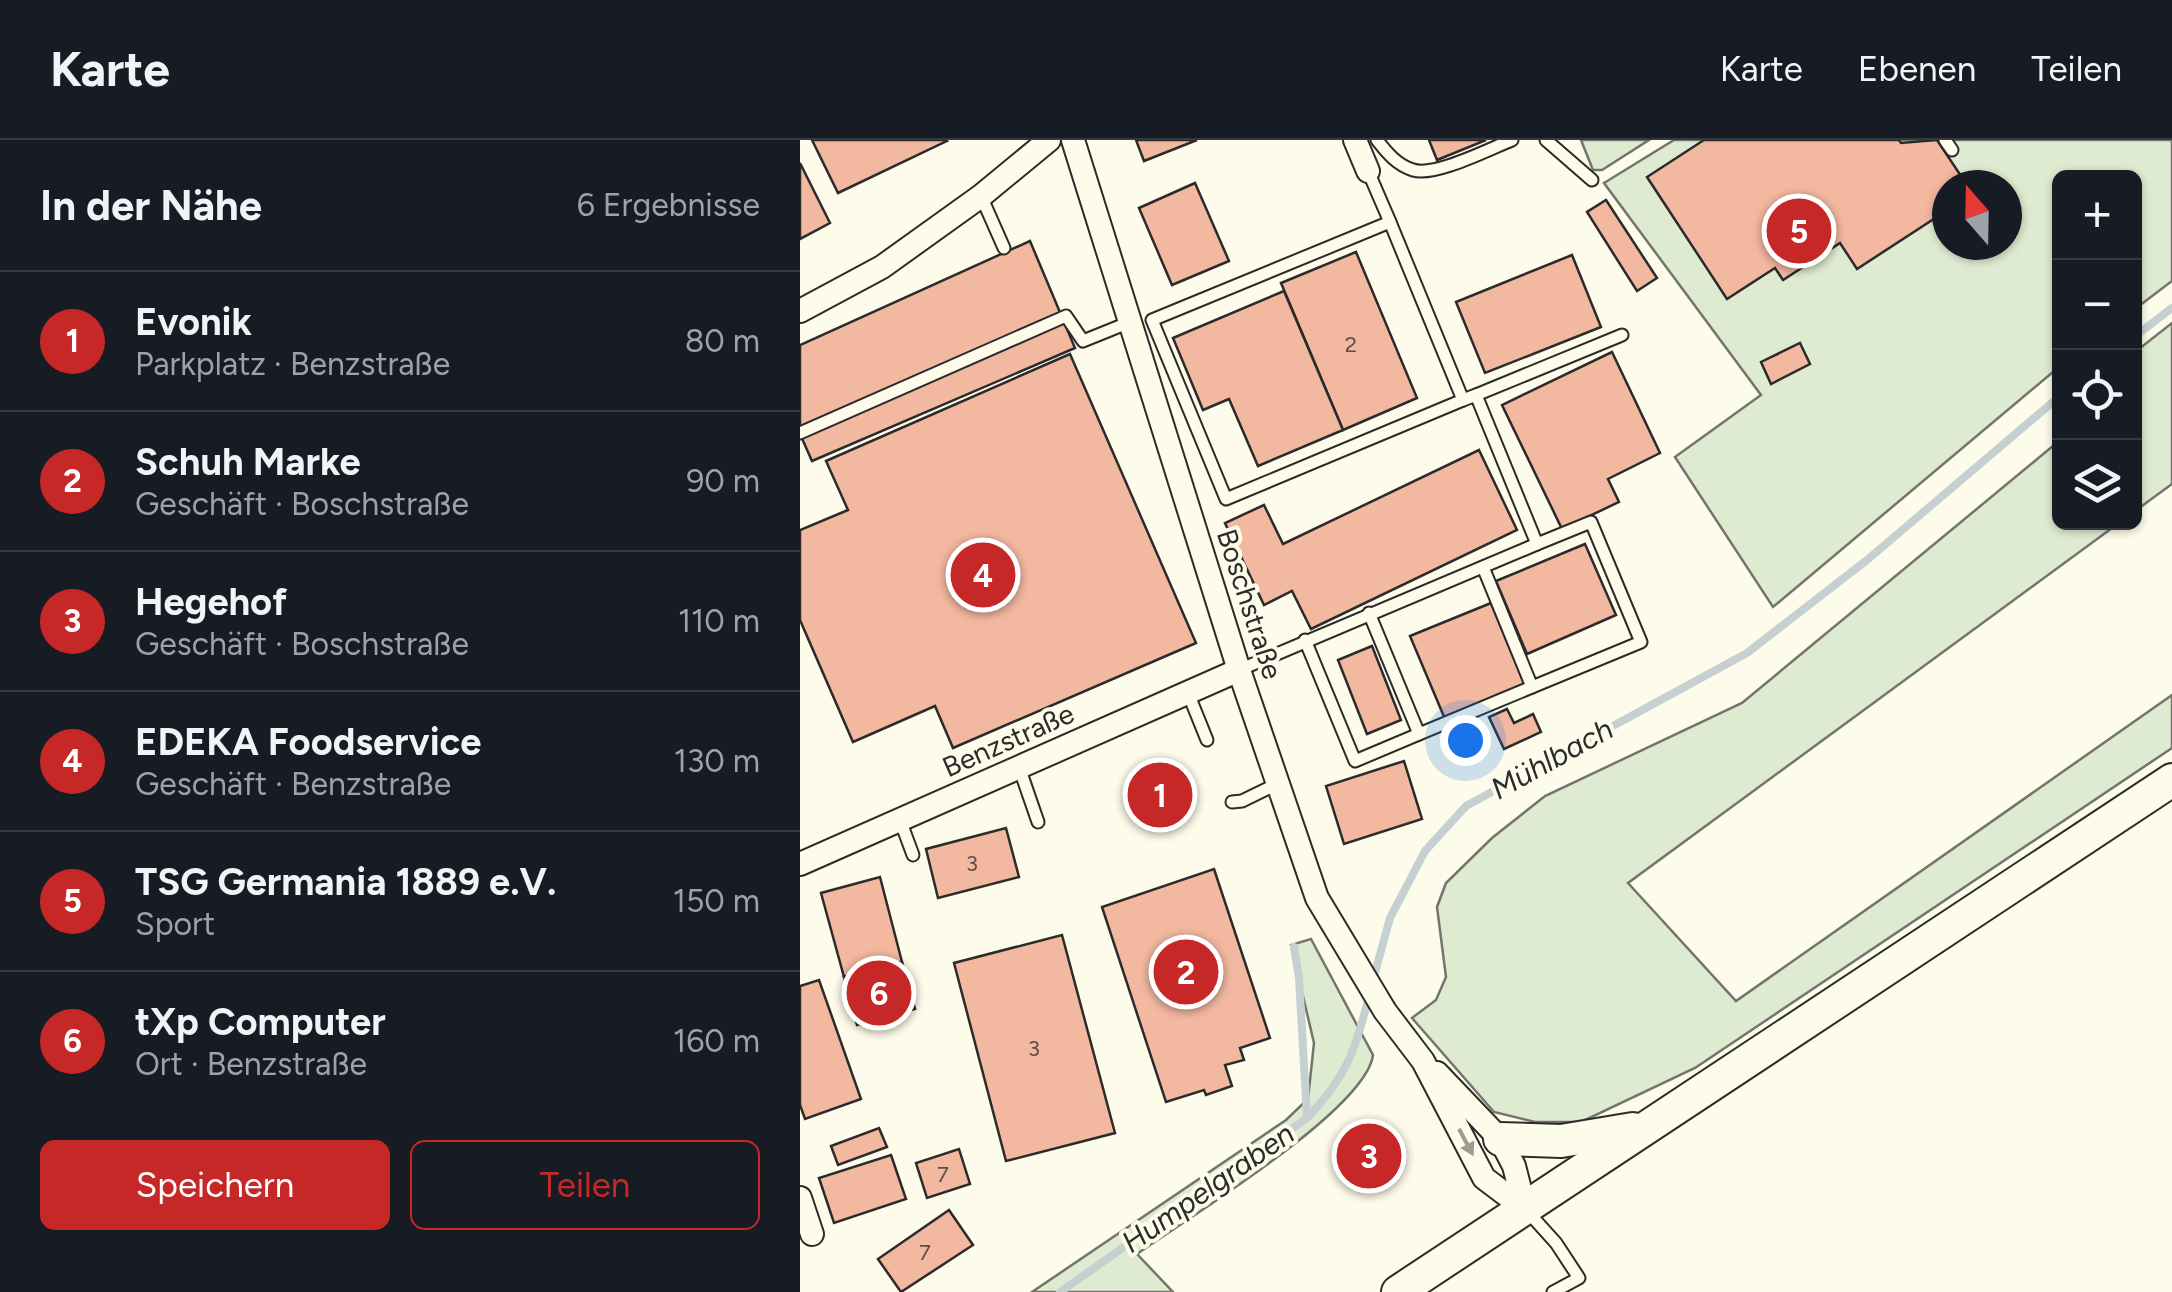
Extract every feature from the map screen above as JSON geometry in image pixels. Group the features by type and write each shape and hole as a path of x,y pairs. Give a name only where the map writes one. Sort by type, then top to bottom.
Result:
{"main road":[{"path":"1398,1292 2172,780"},
{"path":"1500,1139 1560,1141 1643,1128"}],"street":[{"path":"800,311 882,267 1049,140"},
{"name":"Boschstraße","path":"1073,140 1316,898 1385,1011 1423,1061 1484,1178 1525,1209"},
{"path":"1355,140 1368,170"},
{"name":"Benzstraße","path":"800,864 1240,670"},
{"name":"Boschstraße","path":"1423,1061 1500,1139 1514,1166 1525,1209"},
{"path":"800,1198 812,1234"}],"lane":[{"path":"1377,140 1393,160 1416,172 1446,166 1512,140"},
{"path":"1546,140 1592,180"},
{"path":"1368,170 1538,544"},
{"path":"980,196 1004,248"},
{"path":"1390,222 1152,320 1226,498 1622,335"},
{"path":"800,433 1066,316 1083,341 1130,322"},
{"path":"1240,670 1305,640 1591,522 1641,642 1355,760 1305,640"},
{"path":"1482,567 1532,687"},
{"path":"1370,614 1420,734"},
{"path":"1188,693 1207,740"},
{"path":"1019,767 1038,822"},
{"path":"1232,802 1277,784"},
{"path":"900,820 913,855"},
{"path":"1525,1209 1556,1243 1579,1278 1553,1292"}],"green space":[{"path":"1581,140 1649,140 1602,170 1593,170"},
{"path":"1674,140 2172,140 2172,281 2142,304 2142,170 2052,170 2052,373 1773,607 1675,457 1761,395 1604,183"},
{"path":"2172,323 2172,484 2142,506 2142,350"},
{"path":"2052,447 2052,530 2109,530 1628,883 1736,1001 2172,695 2172,748 1695,1068 1581,1122 1535,1122 1494,1112 1412,1018 1436,1000 1446,977 1437,907 1446,883 1492,838 1545,796 1742,703"},
{"path":"1311,939 1373,1055 1363,1078 1340,1104 1271,1162 1137,1254 1173,1292 1032,1292 1286,1120 1308,1099 1314,1043 1291,945"}],"building":[{"path":"812,140 946,140 947,141 838,193"},
{"path":"1136,140 1197,140 1144,161"},
{"path":"1429,140 1486,140 1437,160"},
{"path":"1704,140 1937,140 1957,170 1932,170 1932,220 1857,269 1840,243 1783,280 1775,268 1727,299 1647,177"},
{"path":"800,163 830,223 800,239"},
{"path":"1195,183 1229,261 1172,285 1139,208"},
{"path":"1606,200 1657,278 1637,291 1587,212"},
{"path":"1030,241 1075,348 812,461 800,434 800,345"},
{"path":"1356,252 1417,398 1343,430 1281,283"},
{"path":"1572,255 1601,327 1485,373 1456,302"},
{"path":"1284,291 1343,430 1258,466 1229,399 1203,410 1173,338"},
{"path":"1800,343 1810,364 1771,384 1761,362"},
{"path":"1612,352 1660,453 1608,479 1619,502 1562,529 1502,405"},
{"path":"1070,354 1196,643 953,748 935,706 853,742 800,620 800,530 848,510 826,461"},
{"path":"1479,450 1517,530 1311,629 1292,591 1264,605 1225,523 1264,505 1283,544"},
{"path":"1585,544 1616,615 1527,654 1496,581"},
{"path":"1491,603 1525,685 1445,719 1410,636"},
{"path":"1372,646 1401,720 1367,734 1338,660"},
{"path":"1507,709 1514,723 1533,714 1541,732 1504,749 1489,717"},
{"path":"1404,761 1422,819 1344,844 1326,786"},
{"path":"1006,828 1019,877 938,898 926,849"},
{"path":"1214,869 1270,1038 1240,1048 1244,1060 1225,1065 1232,1086 1166,1102 1102,907"},
{"path":"880,877 902,962 844,977 821,893"},
{"path":"1062,935 1115,1133 1006,1161 954,963"},
{"path":"902,962 915,1009 857,1025 844,977"},
{"path":"819,980 861,1099 805,1119 800,1105 800,986"},
{"path":"879,1128 887,1147 838,1165 831,1146"},
{"path":"1369,1135 1388,1164 1369,1176 1350,1148"},
{"path":"959,1149 970,1184 927,1198 916,1163"},
{"path":"891,1155 906,1199 834,1223 819,1178"},
{"path":"949,1210 973,1245 901,1292 878,1259"}],"waterway":[{"name":"Mühlbach","path":"2142,331 2172,308"},
{"name":"Mühlbach","path":"1373,980 1390,918 1425,851 1466,806 1747,653 1867,560 2052,403"},
{"name":"Mühlbach","path":"1294,947 1307,1117"},
{"name":"Humpelgraben","path":"1060,1292 1307,1118 1341,1075 1370,993"}],"place":[{"name":"TSG Germania 1889 e.V.","path":"1799,231"},
{"name":"EDEKA Foodservice","path":"983,575"},
{"name":"Evonik","path":"1160,795"},
{"name":"Schuh Marke","path":"1186,972"},
{"name":"tXp Computer","path":"879,993"},
{"name":"Hegehof","path":"1369,1156"}]}
